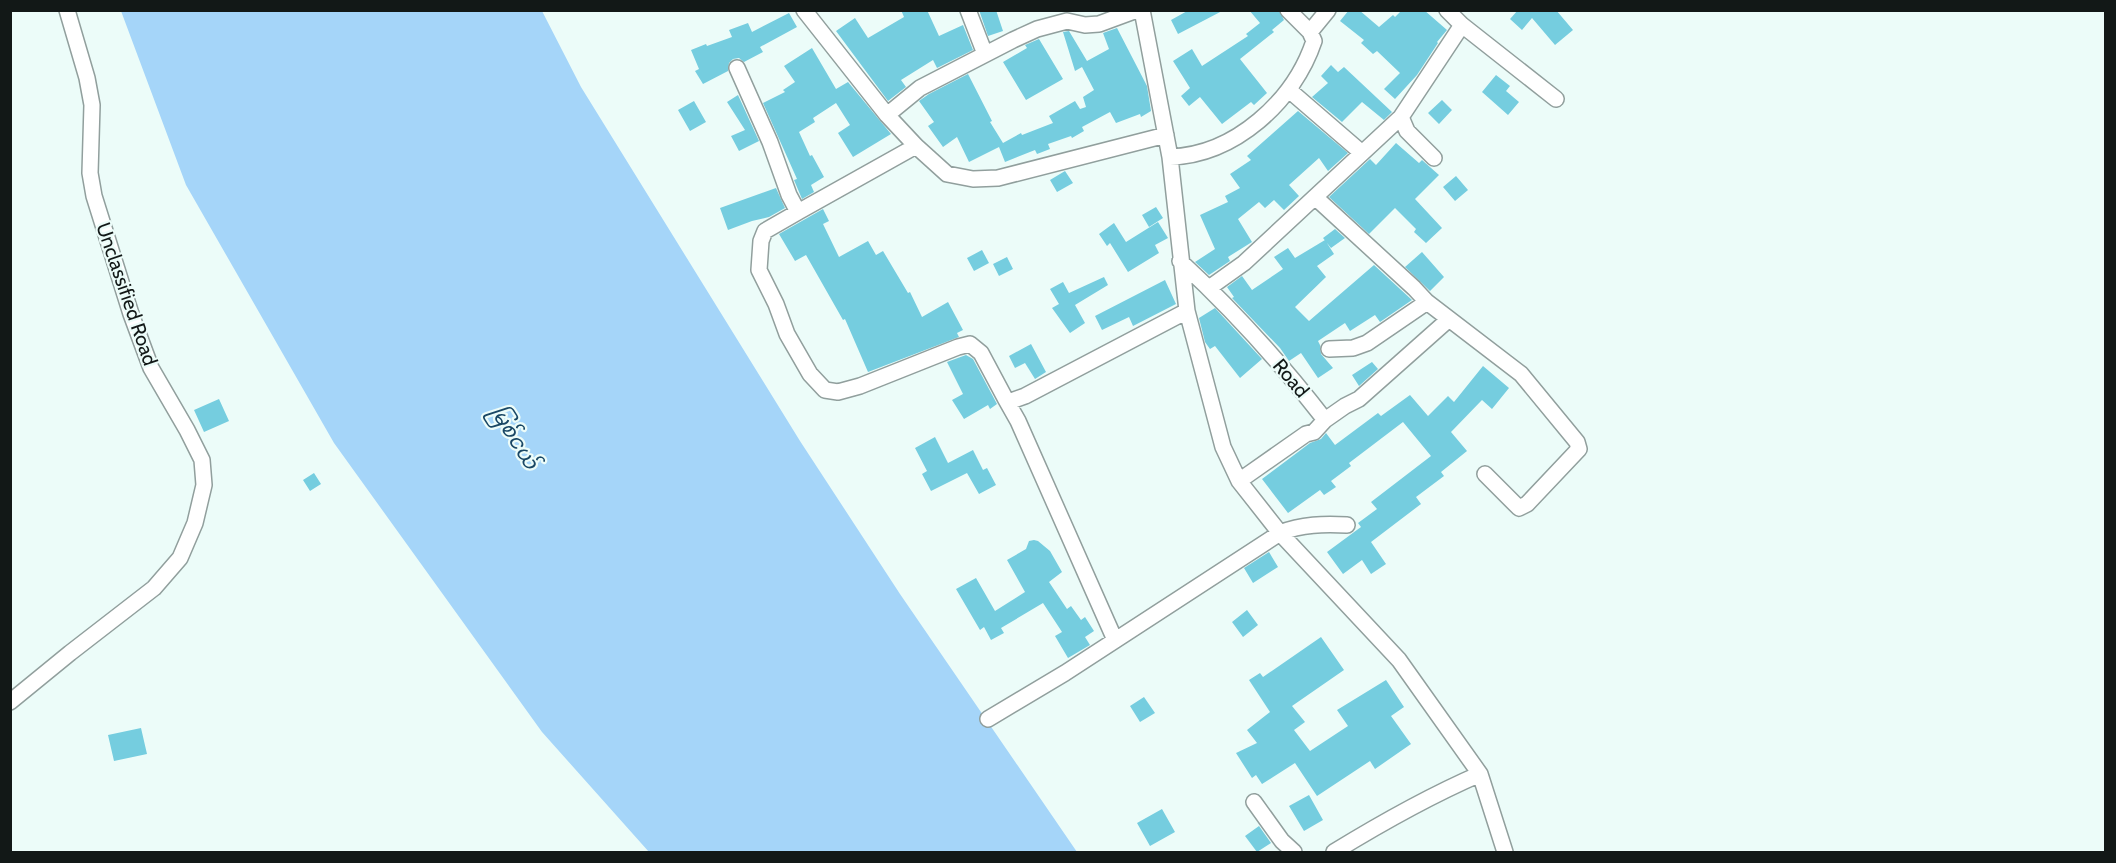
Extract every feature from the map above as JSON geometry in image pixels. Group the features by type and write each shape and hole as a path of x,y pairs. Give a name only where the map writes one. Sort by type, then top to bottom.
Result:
{"street":[{"name":"Unclassified Road","path":"10,702 154,588 180,558 195,523 204,485 202,460 151,368 131,314 94,196 90,173 92,105 87,78 67,10"},
{"path":"804,10 887,115 947,174 973,179 998,178 1167,135"},
{"path":"968,10 985,54"},
{"path":"887,115 920,88 1037,29 1067,21 1085,25 1099,24 1137,10"},
{"path":"1142,10 1167,135 1187,311 1223,447 1239,481 1280,533 1399,660 1480,774 1505,852"},
{"path":"1170,158 1190,157 1222,145 1259,121 1289,90 1309,57 1314,41 1310,32 1288,10"},
{"path":"1310,32 1328,10"},
{"path":"1446,10 1556,99"},
{"path":"1209,288 1244,263 1401,117 1462,25"},
{"path":"737,68 798,212"},
{"path":"1289,90 1362,153"},
{"path":"1401,117 1407,131 1434,158"},
{"path":"916,146 765,231 761,241 759,270 776,304 787,334 810,374 825,390 838,392 860,386 958,347 970,345 981,353 1018,421 1114,640"},
{"path":"1316,198 1427,302 1521,374 1577,442 1579,448 1527,504 1519,508 1485,474"},
{"name":"Road","path":"1180,261 1209,288 1287,371 1325,420"},
{"path":"1329,349 1353,348 1367,343 1427,302"},
{"path":"1005,399 1011,401 1025,396 1187,311"},
{"path":"1239,481 1306,434 1314,432 1325,420 1345,406 1359,399 1448,320"},
{"path":"988,719 1065,673 1280,533 1293,528 1320,524 1347,525"},
{"path":"1334,852 1395,815 1480,774"},
{"path":"1254,802 1282,841 1294,852"}],"water":[{"name":"မြစ်ငယ်","path":"121,11 542,11 581,87 800,441 900,594 1077,852 649,852 542,732 334,443 186,185"}],"building":[{"path":"901,10 927,10 939,36 963,25 973,50 937,68 933,60 901,80 906,87 888,101 836,31 855,18 868,38 904,17"},
{"path":"979,10 996,10 1003,31 988,36"},
{"path":"1189,10 1224,10 1178,34 1171,20"},
{"path":"1249,10 1279,10 1284,20 1272,30 1274,32 1240,59 1267,93 1254,105 1251,102 1222,124 1200,97 1189,106 1181,96 1190,88 1173,61 1192,49 1202,66 1248,36 1246,34 1260,23"},
{"path":"1349,10 1359,10 1379,27 1402,10 1424,10 1447,30 1417,75 1395,99 1384,89 1400,73 1377,51 1373,54 1361,43 1364,40 1340,21"},
{"path":"1518,10 1556,10 1573,30 1555,45 1532,18 1522,30 1510,19"},
{"path":"789,13 797,27 760,47 763,52 744,62 739,58 733,59 729,63 728,71 703,84 695,71 699,69 691,50 732,37 729,30 748,23 752,32"},
{"path":"1117,28 1147,86 1151,111 1141,117 1140,114 1116,123 1110,112 1082,127 1084,131 1072,138 1071,136 1048,144 1050,149 1037,154 1035,150 1005,162 999,147 969,162 957,137 943,147 928,126 934,122 919,101 968,74 992,121 990,122 1003,143 1021,133 1022,135 1053,123 1049,116 1075,101 1080,109 1086,107 1083,97 1094,90 1082,67 1075,71 1063,32 1069,31 1087,61 1109,49 1103,33"},
{"path":"1039,39 1063,79 1026,100 1003,62 1027,48 1025,45"},
{"path":"812,48 836,89 848,82 891,134 853,157 838,133 850,125 836,103 813,118 815,122 799,132 810,156 812,155 824,177 811,185 814,192 802,199 794,180 797,179 763,103 785,92 783,90 795,82 784,66"},
{"path":"1331,65 1338,72 1344,67 1392,112 1384,120 1362,102 1342,122 1312,97 1328,83 1321,76"},
{"path":"1496,75 1510,86 1506,91 1519,102 1508,115 1482,92"},
{"path":"738,95 759,141 739,151 731,136 745,130 727,102"},
{"path":"1442,100 1452,110 1439,124 1428,113"},
{"path":"694,101 706,122 690,131 678,110"},
{"path":"1298,111 1348,153 1328,171 1319,158 1289,185 1299,196 1284,210 1274,200 1265,208 1259,202 1238,219 1252,242 1228,257 1230,261 1209,275 1195,262 1215,249 1200,215 1228,202 1225,196 1240,188 1230,174 1251,160 1247,156"},
{"path":"1396,143 1419,163 1422,160 1439,175 1415,199 1442,228 1426,243 1395,208 1369,234 1329,197 1370,159 1376,165"},
{"path":"1065,171 1073,183 1057,192 1050,180"},
{"path":"1456,176 1468,190 1455,201 1443,187"},
{"path":"776,188 785,208 769,217 728,230 720,208"},
{"path":"1156,207 1163,218 1149,227 1142,215"},
{"path":"823,209 829,221 823,224 839,257 868,241 876,255 883,251 908,293 910,292 922,317 948,302 963,330 957,333 959,337 868,372 845,319 843,320 806,255 795,261 779,234"},
{"path":"1158,222 1168,238 1155,245 1159,253 1128,272 1110,243 1107,246 1099,234 1114,223 1126,242"},
{"path":"1335,229 1345,238 1331,248 1323,238"},
{"path":"1325,240 1334,254 1317,266 1326,277 1295,307 1309,321 1374,265 1412,300 1380,322 1375,315 1350,331 1345,323 1318,341 1321,354 1333,368 1318,378 1301,353 1289,361 1280,348 1232,298 1234,297 1227,287 1242,276 1252,290 1283,269 1274,257 1288,248 1295,258"},
{"path":"982,250 989,263 974,271 967,258"},
{"path":"1422,252 1444,277 1430,291 1405,267"},
{"path":"1007,257 1013,269 999,276 993,264"},
{"path":"1104,277 1108,285 1075,305 1085,323 1070,333 1052,308 1059,304 1050,289 1063,282 1069,293"},
{"path":"1165,280 1176,304 1133,326 1129,317 1102,330 1095,316"},
{"path":"1215,308 1262,359 1240,378 1215,346 1210,349 1205,342 1199,318"},
{"path":"1031,344 1046,372 1035,379 1025,363 1015,368 1009,356"},
{"path":"966,355 973,359 997,404 990,409 988,405 964,419 952,400 963,394 947,362"},
{"path":"1372,362 1378,369 1359,386 1352,375"},
{"path":"1483,366 1509,388 1492,409 1482,400 1451,432 1467,451 1441,472 1444,476 1416,497 1421,504 1371,542 1386,564 1371,574 1362,560 1343,574 1327,552 1361,527 1358,523 1377,509 1371,502 1431,456 1403,422 1349,463 1351,466 1331,481 1336,487 1324,495 1320,490 1288,513 1262,479 1310,443 1321,439 1326,433 1335,445 1378,413 1381,416 1410,395 1428,416 1448,396 1454,402"},
{"path":"219,399 229,421 204,432 194,410"},
{"path":"935,437 948,463 973,450 983,470 987,468 996,485 979,494 967,473 931,491 922,474 927,471 915,448"},
{"path":"314,473 321,484 310,491 303,480"},
{"path":"1034,540 1050,551 1062,572 1049,582 1067,609 1071,606 1081,620 1085,617 1094,631 1085,637 1090,645 1068,658 1055,636 1062,632 1043,603 1001,628 1004,633 991,640 984,627 980,630 956,589 976,578 995,611 1025,592 1007,560 1026,549 1029,541"},
{"path":"1269,552 1278,567 1253,583 1244,568"},
{"path":"1247,610 1258,625 1243,637 1232,622"},
{"path":"1321,637 1344,670 1292,706 1305,722 1294,730 1310,751 1348,726 1337,710 1386,680 1404,707 1391,716 1411,744 1375,769 1370,761 1317,796 1295,763 1262,784 1256,775 1252,778 1236,753 1257,743 1247,730 1270,712 1249,680 1260,673 1263,677"},
{"path":"1144,697 1155,713 1140,722 1130,706"},
{"path":"141,728 147,754 114,761 108,735"},
{"path":"1309,795 1323,820 1304,831 1289,806"},
{"path":"1162,809 1175,832 1150,846 1137,823"},
{"path":"1259,826 1271,843 1257,852 1245,836"}]}
